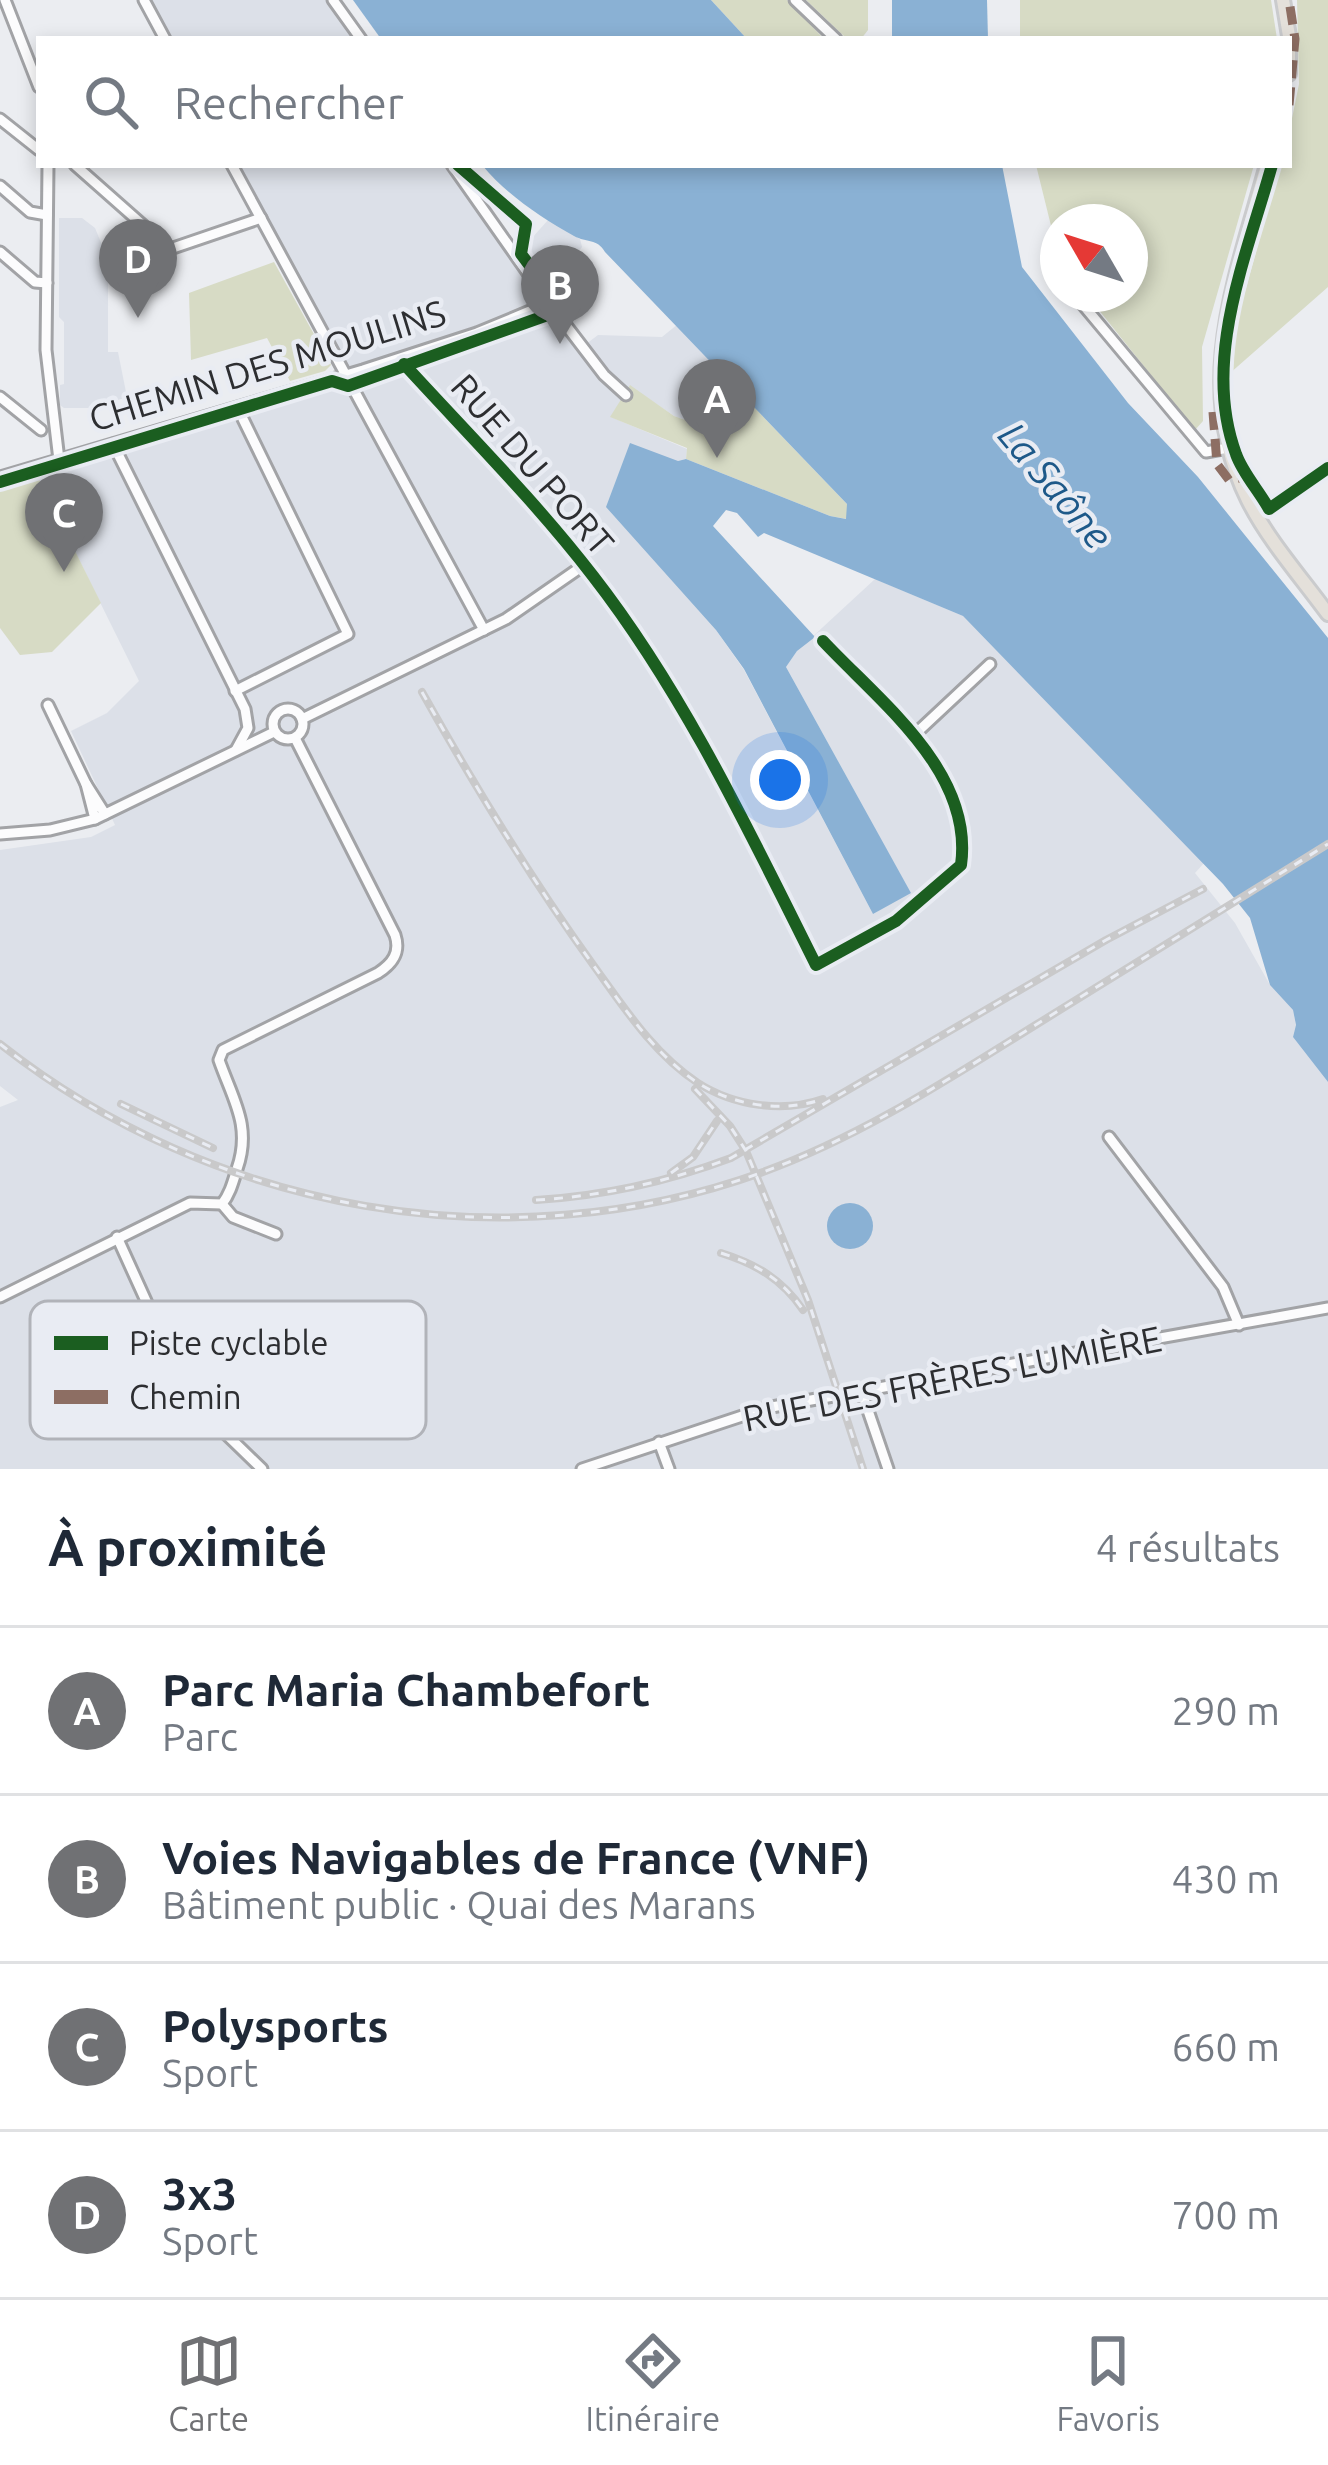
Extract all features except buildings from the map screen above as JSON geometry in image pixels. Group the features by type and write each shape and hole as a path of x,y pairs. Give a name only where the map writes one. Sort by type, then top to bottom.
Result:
{"main road":[{"path":"1283,0 1289,36"},
{"path":"1266,168 1222,336 1218,387 1228,448 1256,515 1328,614"}],"street":[{"path":"5,0 36,78"},
{"path":"144,0 163,36"},
{"path":"333,0 359,36"},
{"path":"796,0 833,36"},
{"path":"0,118 36,148"},
{"path":"48,168 48,378 58,460"},
{"path":"78,168 170,249 261,218"},
{"path":"234,168 484,630"},
{"path":"454,168 549,303 626,395"},
{"path":"0,186 30,212 47,214"},
{"path":"0,252 35,282 47,283"},
{"name":"CHEMIN DES MOULINS","path":"0,477 477,333 549,303"},
{"path":"1089,312 1206,452 1228,448"},
{"name":"RUE DU PORT","path":"404,364 584,565 663,679 816,965 906,914 962,866 964,834 946,783 912,736 823,641"},
{"path":"0,397 41,430"},
{"path":"235,691 345,636 348,630 243,419"},
{"path":"113,443 245,709 248,728 236,750"},
{"path":"1256,515 1328,468"},
{"path":"302,718 484,630 530,605 584,565"},
{"path":"912,736 990,664"},
{"path":"48,705 100,817"},
{"path":"245,709 274,726 285,740 301,731 302,718"},
{"path":"0,834 50,830 100,817 236,750 274,726 279,712 288,709 302,718"},
{"path":"222,1204 245,1138 238,1100 220,1066 223,1050 377,973 397,953 394,935 295,738"},
{"path":"1109,1137 1222,1287 1239,1325"},
{"path":"0,1297 190,1203 222,1204 233,1217 276,1234"},
{"path":"116,1237 145,1301"},
{"name":"RUE DES FRÈRES LUMIÈRE","path":"582,1469 766,1408 1328,1308"},
{"path":"861,1390 888,1469"},
{"path":"231,1439 262,1469"},
{"path":"659,1442 669,1469"}],"shaded area":[{"path":"151,0 326,0 352,36 170,36"},
{"path":"242,168 447,168 513,259 549,219 580,239 582,247 540,296 570,337 586,344 598,335 662,337 678,324 753,406 724,434 674,416 630,386 611,417 687,449 686,459 678,461 716,630 744,670 873,914 910,892 786,667 797,651 875,579 963,616 1204,863 1195,873 1235,923 1270,985 1293,1010 1293,1037 1328,1082 1328,1469 0,1469 0,1107 18,1100 0,1086 0,850 91,837 115,825 71,731 107,713 139,681 37,475 354,376"},
{"path":"59,218 82,218 95,228 102,245 103,275 108,276 108,352 118,352 127,397 94,408 60,405 64,322 59,317"}],"green space":[{"path":"711,0 787,0 821,36 744,36"},
{"path":"806,0 868,0 868,30 863,36 844,36"},
{"path":"1020,0 1271,0 1277,36 1020,36"},
{"path":"1297,0 1328,0 1328,287 1229,374 1240,310 1279,168 1292,168 1292,118 1299,84"},
{"path":"1037,168 1253,168 1202,347 1203,421 1195,430 1100,312 1148,312 1148,204 1046,204"},
{"path":"274,262 331,365 290,381 267,338 191,360 189,293"},
{"path":"630,385 674,416 724,434 753,406 847,504 847,519 686,459 687,448 610,417"},
{"path":"37,475 101,603 52,652 20,655 0,628 0,487"}],"water":[{"path":"353,0 711,0 744,36 379,36"},
{"path":"892,0 987,0 988,36 892,36"},
{"name":"La Saône","path":"485,168 1003,168 1022,267 1040,290 1040,312 1057,312 1128,403 1198,477 1328,638 1328,1082 1293,1037 1293,1010 1270,985 1250,918 1223,884 963,616 764,533 758,537 737,513 726,510 713,526 815,637 786,667 911,893 873,914 744,669 716,630 606,507 630,443 678,461 686,459 830,516 846,519 847,504 602,248 537,213"},
{"path":"850,1203 866,1210 873,1226 866,1242 850,1249 834,1242 827,1226 834,1210"}],"railway":[{"path":"422,692 548,900 654,1045 698,1083 743,1102 792,1106 823,1099"},
{"path":"0,1044 83,1102 173,1148 267,1183 365,1206 465,1217 565,1215 665,1200 763,1172 868,1125 1328,844"},
{"path":"536,1200 635,1186 731,1158 1106,940 1203,889"},
{"path":"695,1089 746,1151 808,1300 863,1469"},
{"path":"121,1104 213,1148"},
{"path":"671,1173 693,1157 717,1121"},
{"path":"721,1253 767,1274 803,1310"}],"marked path":[{"path":"1289,0 1295,39 1292,72"},
{"path":"1213,412 1217,464 1229,480 1251,476"}],"cycle path":[{"path":"0,482 332,381 348,386 553,313 557,302 521,254 526,224 461,168"},
{"path":"1271,168 1240,271 1225,345 1226,418 1239,461 1269,509 1328,468"},
{"path":"404,364 548,522 626,621 714,765 816,965 896,921 961,865 961,831 953,799 938,769 895,714 823,641"}],"place":[{"name":"3x3","path":"138,318"},
{"name":"Voies Navigables de France (VNF)","path":"560,344"},
{"name":"Parc Maria Chambefort","path":"717,458"},
{"name":"Polysports","path":"64,572"}]}
